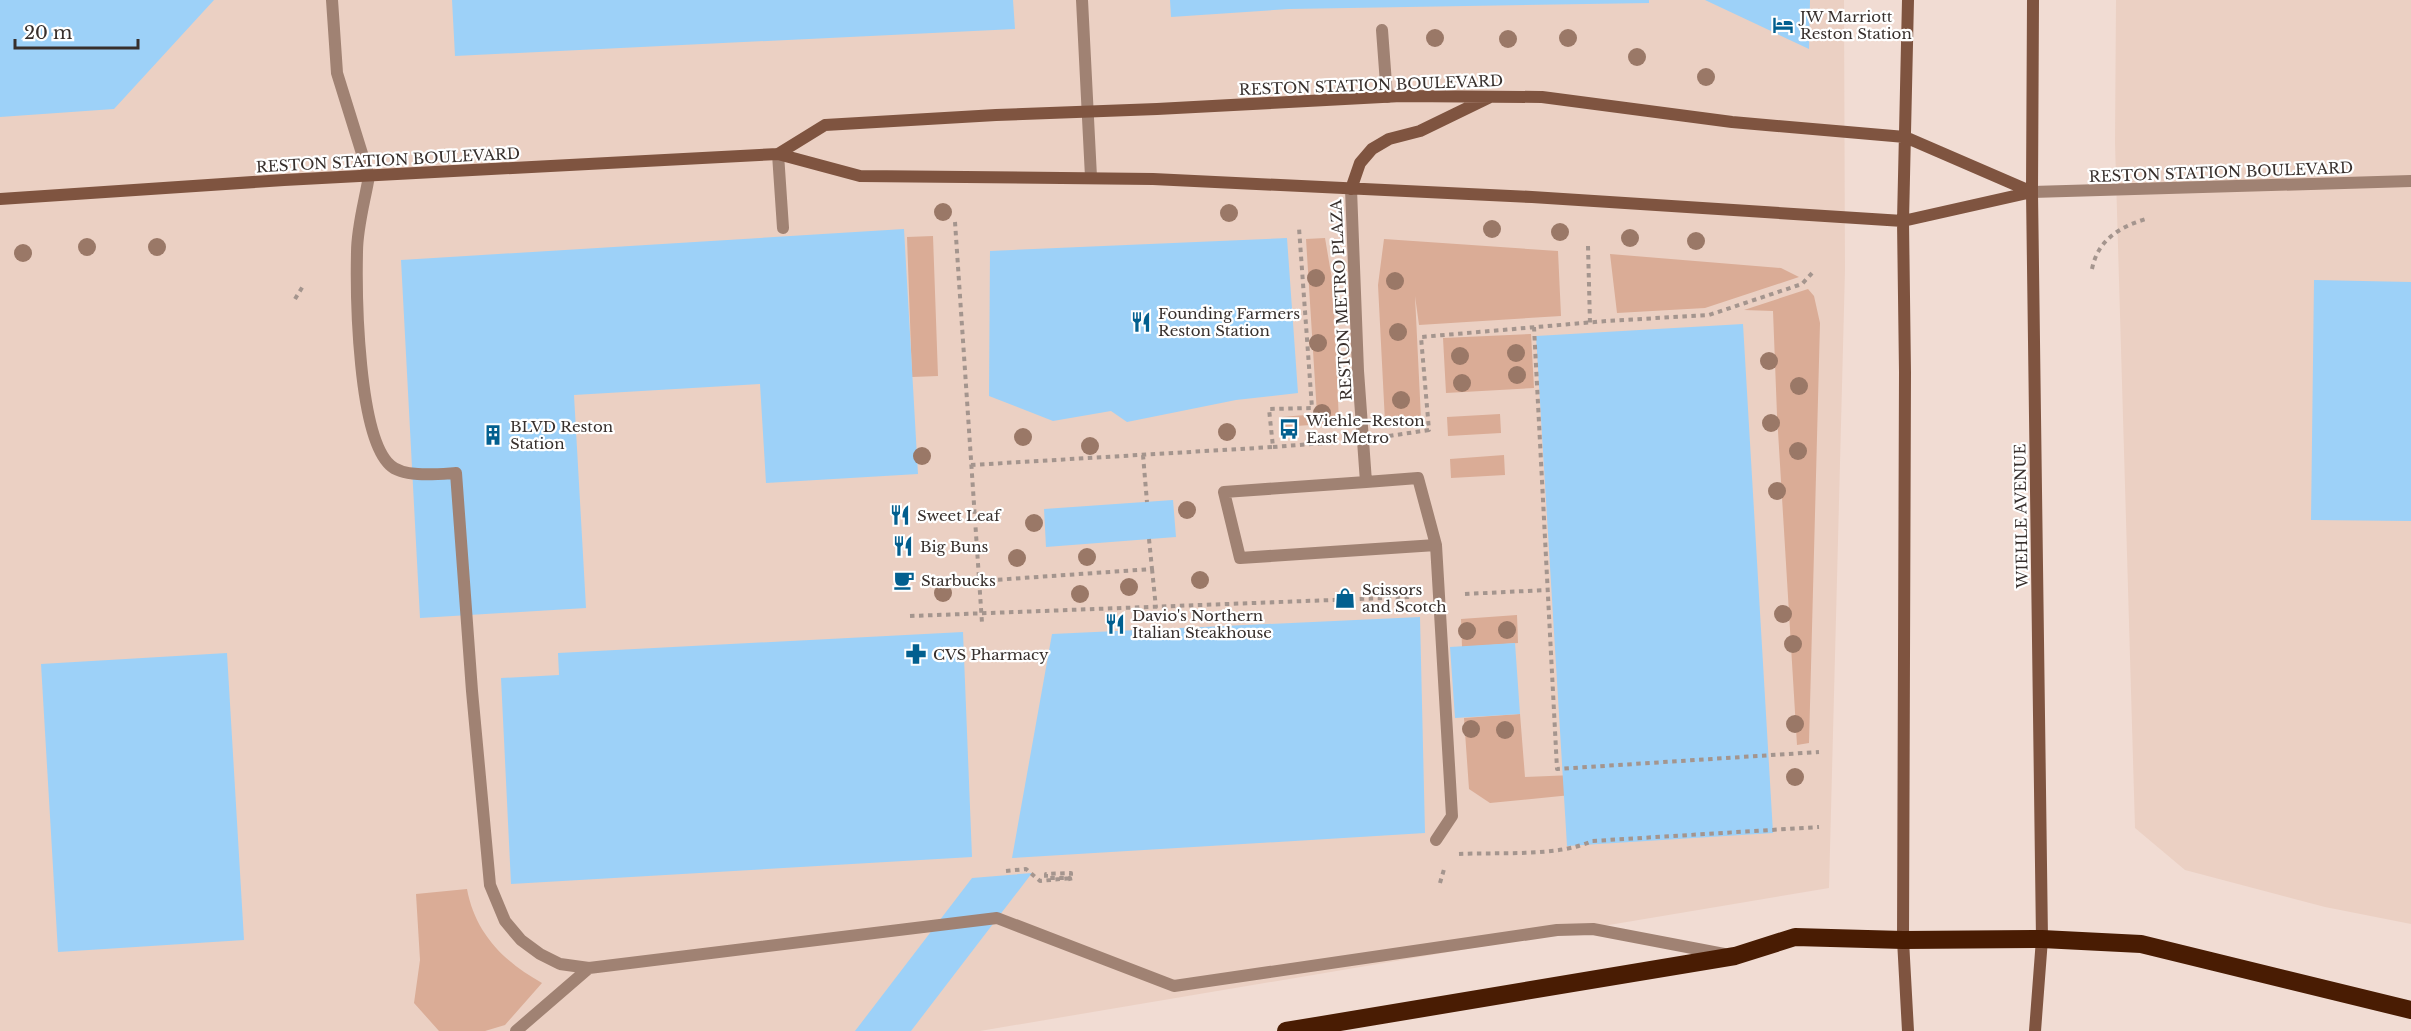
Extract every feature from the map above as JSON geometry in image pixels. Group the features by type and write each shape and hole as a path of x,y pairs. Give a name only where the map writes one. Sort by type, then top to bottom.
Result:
{"highway":[{"path":"1286,1031 1734,956 1795,937 1903,940 2042,939 2141,944 2411,1010"}],"street":[{"path":"332,0 337,73 369,176 357,250 361,350 368,419 376,446 391,466 420,476 456,473 490,885 505,921 521,940 540,954 561,964 589,968 997,918 1174,986 1557,930 1593,929 1734,956"},
{"path":"1082,0 1091,177"},
{"path":"1908,0 1903,221 1905,372 1903,940 1908,1031"},
{"name":"WIEHLE AVENUE","path":"2033,0 2032,192 2042,939 2035,1031"},
{"path":"1382,30 1387,97"},
{"path":"1351,189 1360,163 1372,149 1389,140 1420,131 1494,95"},
{"name":"RESTON STATION BOULEVARD","path":"778,154 825,125 1387,97 1494,95 1542,97 1732,122 1905,137 2032,192"},
{"path":"778,154 783,228"},
{"name":"RESTON STATION BOULEVARD","path":"0,199 778,154 860,176 1091,177 1532,197 1903,221 2032,192 2411,181"},
{"name":"RESTON METRO PLAZA","path":"1351,189 1358,370 1365,440 1366,482"},
{"path":"1436,546 1240,558 1224,492 1418,478 1436,546 1452,816 1436,840"},
{"path":"516,1031 589,968"}],"path":[{"path":"2092,269 2095,255 2105,242 2127,225 2149,218 2160,218"},
{"path":"955,222 982,623"},
{"path":"1272,447 1269,409 1312,408 1299,228"},
{"path":"1588,246 1590,323"},
{"path":"971,465 1365,440 1429,430 1421,337 1709,315 1802,284 1813,272"},
{"path":"296,299 303,286"},
{"path":"1534,327 1557,769 1820,752"},
{"path":"1143,455 1147,502"},
{"path":"1149,539 1156,608"},
{"path":"980,581 1152,569"},
{"path":"910,616 1156,608 1547,590"},
{"path":"1470,853 1559,849 1578,847 1592,841 1819,827"},
{"path":"1006,871 1026,869 1040,880 1063,879 1071,878 1071,873 1046,874 1046,878 1070,878 1071,883"}],"shaded area":[{"path":"0,0 1844,0 1845,270 1829,888 980,1031 0,1031"},
{"path":"2116,0 2411,0 2411,924 2325,907 2185,870 2135,828 2115,143"},
{"path":"933,236 938,376 912,377 907,237"},
{"path":"1325,238 1333,285 1339,423 1282,427 1282,417 1317,414 1306,239"},
{"path":"1384,239 1558,251 1561,316 1419,325 1415,296 1421,419 1385,422 1378,285"},
{"path":"1610,254 1781,268 1799,277 1705,308 1617,313"},
{"path":"1808,289 1814,296 1820,323 1809,743 1797,745 1773,311 1744,310"},
{"path":"1531,334 1534,388 1446,393 1443,338"},
{"path":"1500,414 1501,433 1448,436 1447,417"},
{"path":"1504,455 1505,475 1451,478 1450,459"},
{"path":"1517,615 1518,643 1462,647 1461,619"},
{"path":"1520,714 1525,777 1574,775 1581,794 1490,803 1469,789 1464,718"},
{"path":"467,889 477,919 493,945 515,966 542,983 505,1025 485,1031 439,1031 414,1003 420,960 416,894"}],"building":[{"path":"0,0 214,0 114,109 0,117"},
{"path":"452,0 1013,0 1015,29 455,56"},
{"path":"1170,0 1649,0 1649,3 1289,9 1171,17"},
{"name":"JW Marriott Reston Station","path":"1705,0 1810,0 1809,49"},
{"name":"BLVD Reston Station","path":"904,229 918,474 766,483 760,384 574,395 586,608 420,618 401,260"},
{"name":"Founding Farmers Reston Station","path":"1287,238 1298,393 1236,400 1127,422 1111,411 1053,421 989,396 990,251"},
{"path":"2314,280 2411,282 2411,521 2311,520"},
{"path":"1743,324 1773,833 1567,846 1536,336"},
{"path":"1173,500 1176,537 1046,547 1044,509"},
{"path":"1420,617 1425,833 1012,858 1052,634"},
{"path":"963,632 972,857 511,884 501,678 559,675 558,653"},
{"path":"1515,643 1520,714 1455,718 1450,647"},
{"path":"227,653 244,940 58,952 41,664"},
{"path":"1032,873 911,1031 855,1031 972,878"}],"place":[{"name":"JW Marriott Reston Station","path":"1783,25"},
{"name":"Founding Farmers Reston Station","path":"1141,322"},
{"name":"Wiehle–Reston East Metro","path":"1289,429"},
{"name":"BLVD Reston Station","path":"493,435"},
{"name":"Sweet Leaf","path":"900,515"},
{"name":"Big Buns","path":"903,546"},
{"name":"Starbucks","path":"904,580"},
{"name":"Scissors and Scotch","path":"1345,598"},
{"name":"Davio's Northern Italian Steakhouse","path":"1115,624"},
{"name":"CVS Pharmacy","path":"916,654"}]}
